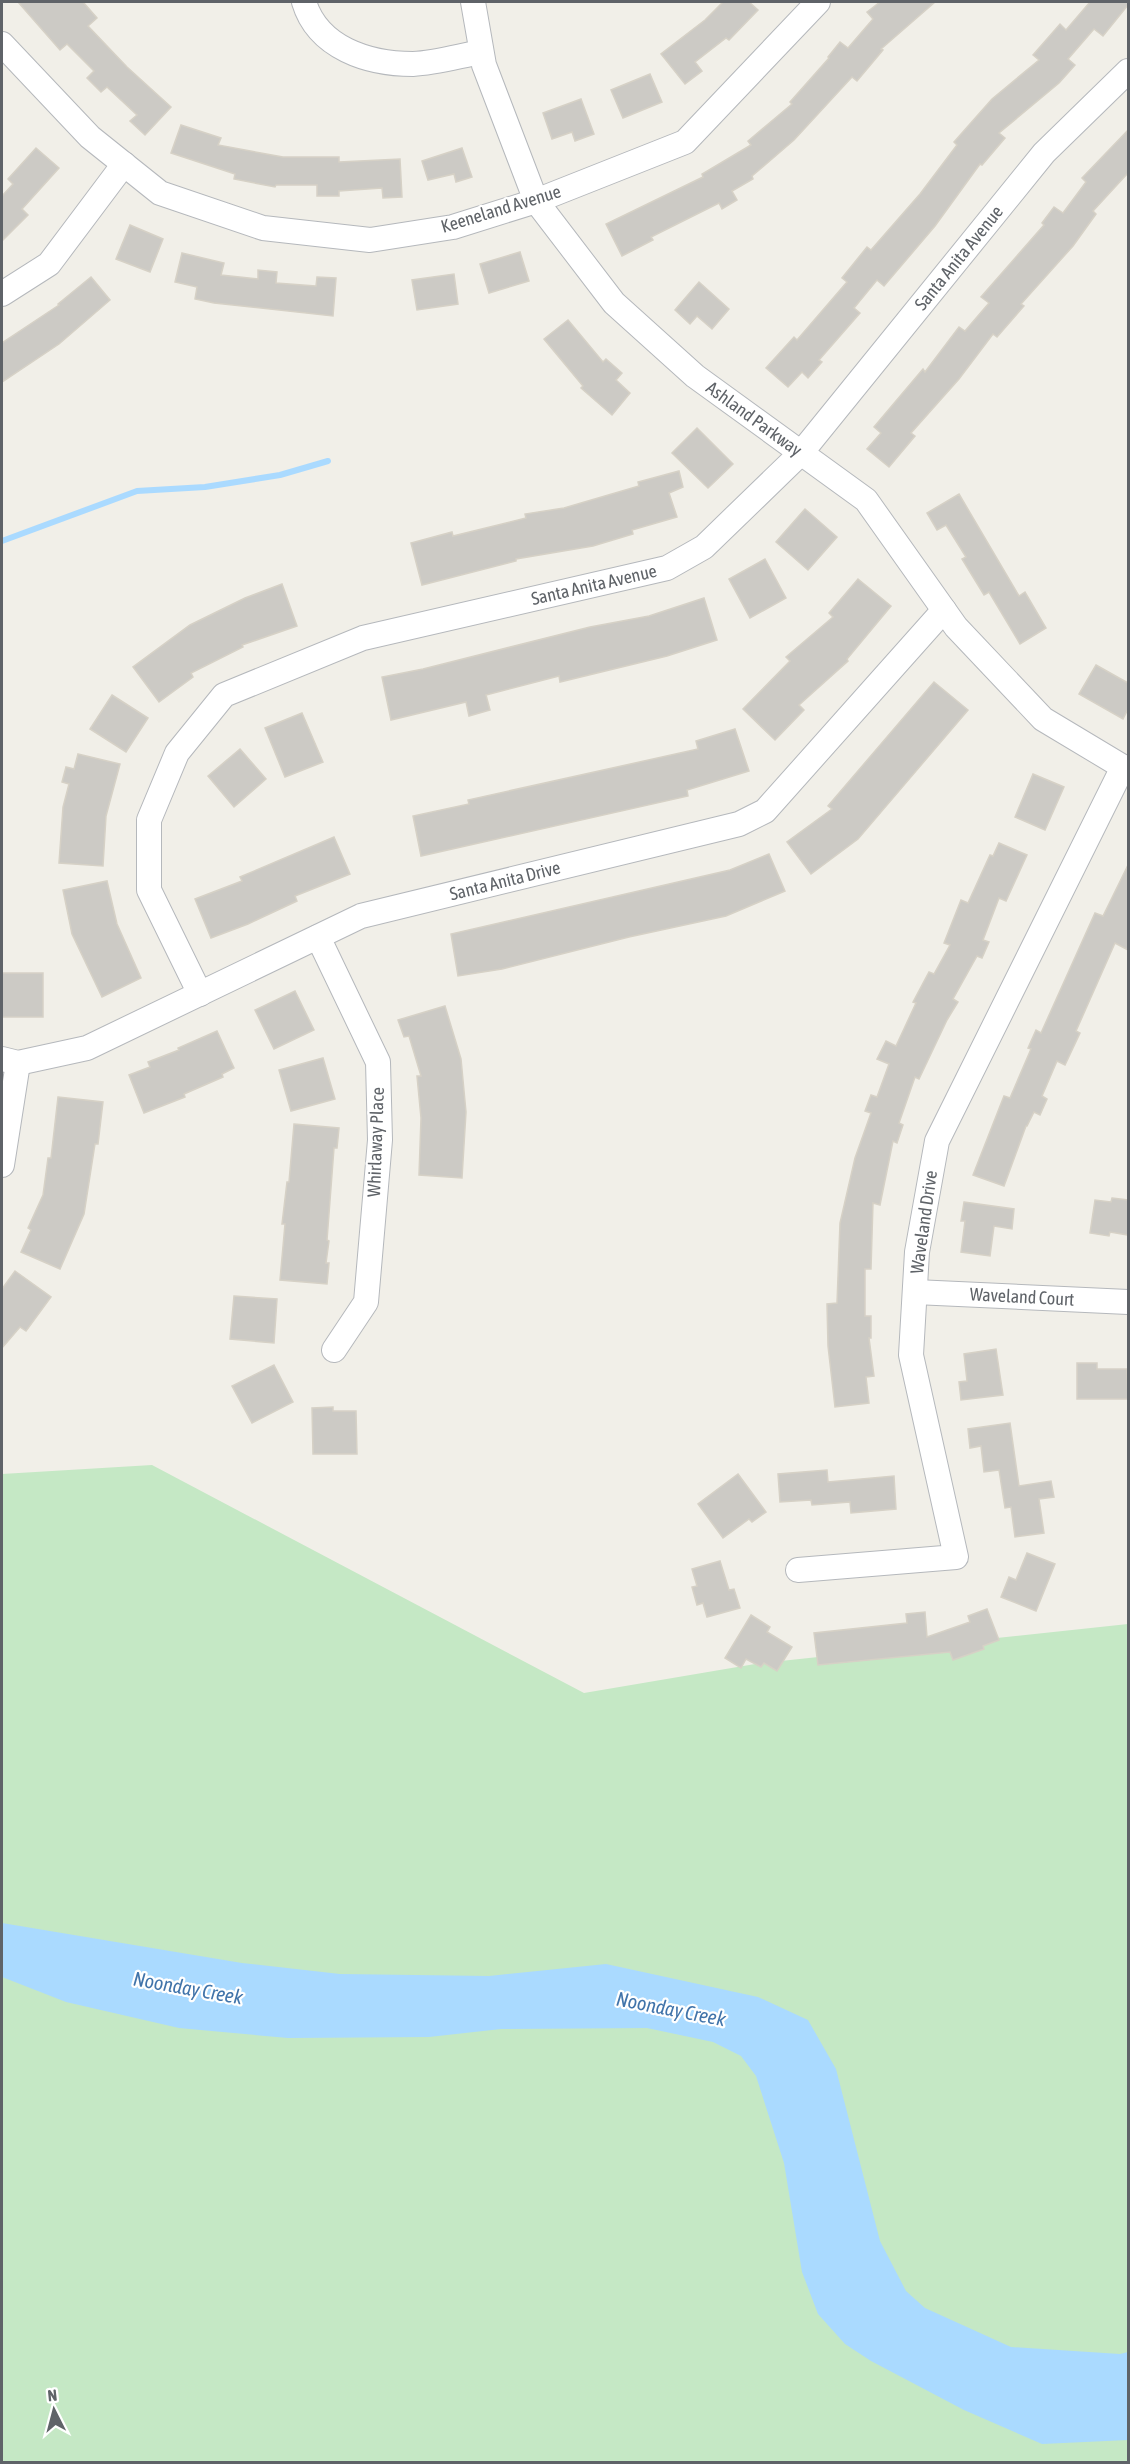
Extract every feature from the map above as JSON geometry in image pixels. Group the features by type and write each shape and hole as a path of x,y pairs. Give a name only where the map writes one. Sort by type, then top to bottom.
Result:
{"street":[{"path":"304,2 317,29 332,42 360,56 380,62 415,64 481,52"},
{"name":"Ashland Parkway","path":"473,2 484,66 536,201 614,303 695,376 866,500 957,627 1043,719 1126,769"},
{"name":"Keeneland Avenue","path":"2,44 90,137 160,193 262,228 370,240 453,227 536,201 685,142 818,2"},
{"name":"Santa Anita Avenue","path":"200,994 149,890 149,820 177,753 224,695 363,638 667,568 704,547 801,453 1044,153 1128,71"},
{"path":"2,294 49,264 124,164"},
{"name":"Santa Anita Drive","path":"10,1061 87,1048 361,916 739,824 765,811 945,610"},
{"name":"Waveland Drive","path":"798,1570 956,1557 911,1355 917,1251 937,1141 1126,769"},
{"name":"Whirlaway Place","path":"318,937 378,1062 380,1140 366,1302 334,1350"},
{"path":"2,1165 10,1061"},
{"name":"Waveland Court","path":"915,1292 1128,1302"}],"green space":[{"path":"152,1465 584,1693 761,1663 1128,1624 1128,2462 2,2462 2,1474"}],"water":[{"name":"Noonday Creek","path":"2,1923 242,1963 340,1974 489,1976 606,1964 758,1997 808,2020 836,2069 880,2241 906,2291 925,2308 1011,2347 1120,2354 1128,2352 1128,2440 1042,2444 964,2410 871,2361 845,2344 818,2314 802,2272 784,2163 756,2076 741,2056 713,2042 647,2028 501,2029 429,2037 288,2038 179,2028 66,2002 2,1977"}],"building":[{"path":"18,2 83,2 97,18 88,26 127,67 171,107 145,135 130,121 137,115 107,87 101,92 87,78 94,71 67,44 60,50"},
{"path":"723,2 749,2 758,10 729,40 726,38 695,62 702,71 685,84 661,54 705,20"},
{"path":"880,2 935,2 881,49 883,50 857,81 852,77 794,140 752,176 753,179 732,191 737,200 722,209 719,203 651,237 653,240 622,256 606,224 703,177 702,174 751,145 748,141 792,104 790,102 840,42 848,48 873,19 867,12"},
{"path":"1090,2 1128,2 1128,5 1103,36 1094,29 1068,59 1075,65 1059,83 999,133 1005,138 982,165 980,164 935,226 884,286 877,280 854,308 860,313 819,360 822,362 808,378 802,372 788,387 766,368 794,337 797,340 847,282 842,278 867,247 871,250 920,194 957,145 954,142 992,99 1039,60 1033,55 1060,24 1066,30"},
{"path":"650,74 662,102 623,118 611,90"},
{"path":"581,99 594,134 575,141 572,132 552,139 543,113"},
{"path":"181,125 221,138 218,145 283,157 339,157 339,162 400,159 402,197 383,198 382,188 339,191 339,196 317,196 317,185 276,185 275,187 234,179 235,174 171,153"},
{"path":"1128,130 1128,173 1093,211 1096,214 1073,246 1021,304 1024,306 997,337 993,334 959,379 911,433 915,436 889,467 867,449 881,433 874,427 923,369 925,372 959,327 965,331 989,303 981,297 1044,225 1042,223 1054,207 1063,213 1086,182 1082,178"},
{"path":"36,148 59,168 22,209 28,215 2,241 2,196 13,184 8,179"},
{"path":"462,148 472,177 456,182 454,174 428,180 422,161"},
{"path":"130,225 163,239 150,272 116,259"},
{"path":"520,252 529,281 489,293 480,264"},
{"path":"182,253 224,263 221,275 258,279 258,270 277,272 276,283 316,286 317,277 336,278 333,316 195,299 197,287 175,282"},
{"path":"454,274 458,304 417,310 412,280"},
{"path":"91,277 110,300 59,344 2,382 2,343 59,305"},
{"path":"699,282 729,309 712,329 697,316 690,324 675,310"},
{"path":"568,320 603,362 606,359 622,373 616,380 630,393 612,415 581,388 583,386 544,339"},
{"path":"697,428 733,464 708,488 672,453"},
{"path":"679,471 683,487 669,493 677,517 632,530 633,534 593,546 516,559 516,561 422,585 411,543 452,532 453,536 526,518 525,514 564,508 639,486 638,482"},
{"path":"959,494 1019,596 1025,592 1046,628 1020,644 989,592 984,595 962,559 966,557 946,525 937,530 927,513"},
{"path":"805,509 837,537 808,570 776,542"},
{"path":"765,559 786,598 750,618 729,579"},
{"path":"858,579 891,606 847,659 848,661 799,705 804,710 775,740 743,709 790,661 786,657 833,617 829,613"},
{"path":"282,584 297,626 242,645 243,647 191,673 193,677 159,702 133,667 190,625 245,598"},
{"path":"704,598 717,640 667,656 560,682 559,676 486,695 490,710 469,716 466,702 391,720 382,677 423,669 590,627 649,616"},
{"path":"1096,665 1128,683 1128,709 1123,719 1079,694"},
{"path":"934,682 968,710 858,839 811,874 787,842 832,809 828,806"},
{"path":"112,695 148,718 126,752 90,729"},
{"path":"302,713 323,762 285,777 265,728"},
{"path":"735,729 749,771 687,790 688,796 421,856 413,816 469,804 468,800 698,749 696,741"},
{"path":"240,749 266,779 234,807 208,776"},
{"path":"78,754 120,764 106,816 103,866 59,863 63,807 69,784 62,782 66,767 74,769"},
{"path":"1033,774 1064,787 1045,830 1015,817"},
{"path":"334,837 350,874 295,896 297,901 211,938 195,899 242,881 240,877"},
{"path":"999,843 1027,855 1006,901 999,898 983,940 989,942 982,958 977,956 953,999 958,1002 919,1079 915,1077 899,1123 903,1125 897,1143 893,1141 880,1205 873,1203 871,1269 865,1269 865,1316 871,1316 871,1338 869,1338 874,1376 866,1377 869,1403 835,1407 828,1346 827,1304 837,1303 840,1223 855,1158 871,1113 865,1111 871,1095 877,1097 889,1064 877,1059 886,1041 896,1046 916,1003 913,1002 929,972 934,974 950,945 944,943 961,900 968,903 990,855 993,856"},
{"path":"769,854 785,891 726,916 629,937 502,969 458,976 451,934 730,870"},
{"path":"1128,865 1128,950 1115,943 1076,1031 1080,1033 1065,1065 1057,1061 1042,1096 1047,1099 1040,1115 1034,1112 1026,1126 1004,1186 973,1175 1004,1096 1010,1098 1031,1049 1028,1048 1036,1030 1041,1033 1095,913 1103,916"},
{"path":"107,881 117,924 141,978 102,997 72,934 63,890"},
{"path":"2,973 43,973 43,1017 2,1017"},
{"path":"295,991 314,1030 274,1049 255,1010"},
{"path":"445,1006 461,1059 466,1112 462,1178 419,1175 421,1118 417,1076 421,1076 409,1036 404,1037 398,1020"},
{"path":"217,1031 234,1068 222,1074 223,1077 184,1094 185,1097 144,1113 129,1075 150,1067 148,1062"},
{"path":"323,1058 335,1099 291,1111 279,1070"},
{"path":"58,1097 103,1102 98,1144 95,1144 84,1214 60,1269 21,1252 31,1230 28,1228 43,1195 48,1158 51,1158"},
{"path":"294,1124 339,1128 337,1148 334,1148 327,1240 329,1241 326,1263 329,1263 327,1284 280,1280 285,1224 282,1224 287,1182 289,1182"},
{"path":"1112,1198 1128,1200 1128,1235 1110,1232 1109,1236 1090,1233 1095,1200 1111,1202"},
{"path":"964,1202 1014,1209 1012,1229 994,1226 990,1256 961,1252 965,1221 961,1221"},
{"path":"15,1271 51,1297 26,1331 20,1327 2,1348 2,1289"},
{"path":"234,1296 277,1299 274,1343 230,1339"},
{"path":"996,1349 1003,1395 961,1400 959,1382 967,1381 964,1354"},
{"path":"1077,1363 1097,1363 1097,1369 1127,1369 1128,1399 1077,1399"},
{"path":"274,1365 293,1402 252,1423 232,1386"},
{"path":"333,1407 333,1411 356,1411 357,1454 313,1454 312,1408"},
{"path":"1010,1423 1019,1486 1051,1481 1054,1497 1039,1499 1044,1533 1015,1537 1011,1507 1005,1508 999,1470 984,1472 981,1446 970,1448 968,1429"},
{"path":"827,1470 828,1482 894,1476 896,1509 851,1513 850,1502 812,1505 811,1500 780,1502 778,1474"},
{"path":"738,1474 766,1512 752,1522 749,1519 723,1538 698,1504"},
{"path":"1027,1553 1055,1564 1036,1611 1001,1597 1009,1577 1016,1580"},
{"path":"720,1561 729,1590 734,1589 740,1608 707,1617 703,1603 697,1605 692,1587 697,1586 692,1569"},
{"path":"987,1609 999,1640 983,1646 984,1649 953,1660 950,1652 818,1665 814,1633 907,1623 906,1614 925,1612 927,1637 970,1622 968,1616"},
{"path":"751,1615 770,1627 767,1632 792,1647 777,1671 764,1663 761,1667 746,1659 741,1668 725,1658"}],"waterway":[{"path":"2,541 137,491 205,487 280,475 328,461"}]}
